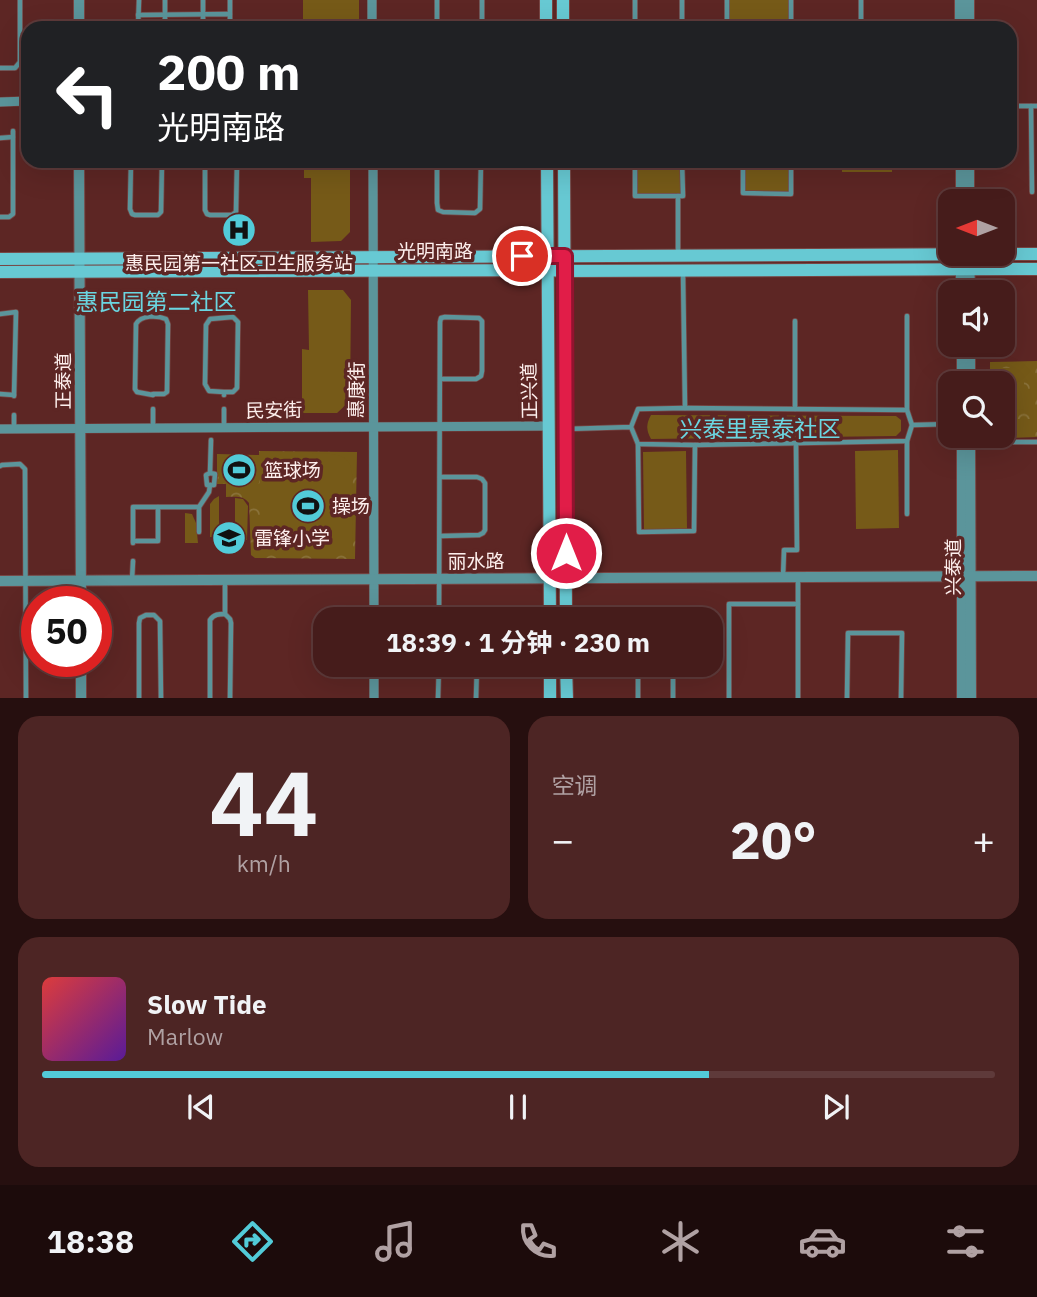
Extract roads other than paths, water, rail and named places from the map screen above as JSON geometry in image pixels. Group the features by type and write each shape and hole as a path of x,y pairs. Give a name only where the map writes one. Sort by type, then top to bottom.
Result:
{"main road":[{"path":"546,0 546,21"},
{"path":"563,0 563,21"},
{"name":"正兴道","path":"547,168 550,607"},
{"name":"正兴道","path":"564,168 566,607"},
{"name":"光明南路","path":"0,272 373,264 547,256 938,254"},
{"name":"光明南路","path":"1015,254 1037,254"},
{"name":"光明南路","path":"0,259 373,264 565,271 1037,269"},
{"path":"550,677 550,698"},
{"path":"566,677 567,698"}],"street":[{"path":"79,0 79,21"},
{"path":"372,0 372,21"},
{"path":"960,0 960,21"},
{"path":"969,0 969,21"},
{"path":"0,102 13,106 21,103"},
{"name":"正泰道","path":"79,168 80,586"},
{"name":"惠康街","path":"373,168 374,607"},
{"path":"961,168 961,189"},
{"path":"969,168 969,189"},
{"path":"963,280 965,266"},
{"path":"965,270 967,280"},
{"name":"民安街","path":"0,429 549,426"},
{"name":"兴泰道","path":"962,698 968,448"},
{"name":"丽水路","path":"0,581 1037,576"},
{"name":"兴泰道","path":"966,577 971,698"},
{"path":"81,677 81,698"},
{"path":"374,677 374,698"}],"lane":[{"path":"0,68 15,68 20,62 20,0"},
{"path":"138,21 139,0"},
{"path":"165,0 165,21"},
{"path":"203,0 203,21"},
{"path":"230,0 230,21"},
{"path":"436,21 437,0"},
{"path":"482,0 482,21"},
{"path":"635,0 635,21"},
{"path":"682,0 682,21"},
{"path":"727,0 727,21"},
{"path":"790,0 791,21"},
{"path":"861,0 861,21"},
{"path":"138,15 230,14"},
{"path":"1032,191 1034,106"},
{"path":"0,138 13,134 13,214 9,218 0,217"},
{"path":"131,168 131,209 135,215 158,215 161,212 162,168"},
{"path":"205,168 205,209 210,215 232,215 236,212 237,168"},
{"path":"437,168 438,209 443,212 475,213 480,209 481,168"},
{"path":"635,168 635,196 682,195 682,168"},
{"path":"743,168 743,193 791,194 791,168"},
{"path":"678,196 678,256"},
{"path":"683,271 685,408"},
{"path":"0,314 16,313 14,396 0,394"},
{"path":"906,514 906,441 912,425 907,410 907,316"},
{"path":"142,317 162,317 168,324 167,392 153,395 137,393 135,389 136,324 142,317"},
{"path":"233,317 238,322 237,388 224,394 209,391 205,384 206,325 210,319 233,317"},
{"path":"439,607 440,322 441,318 479,318 482,321 481,376 476,379 440,379"},
{"path":"795,321 795,409"},
{"path":"153,409 153,429"},
{"path":"224,409 224,428"},
{"path":"695,445 694,531 639,532 638,444 631,427 638,409 907,410"},
{"path":"14,415 14,429"},
{"path":"912,425 938,424"},
{"path":"565,429 631,427"},
{"path":"199,532 199,507 209,492 210,485 206,485 206,475 210,473 211,440"},
{"path":"638,444 906,441"},
{"path":"1015,441 1037,442"},
{"path":"783,578 783,550 797,550 796,443"},
{"path":"0,466 20,464 25,469 26,698"},
{"path":"440,477 477,477 482,478 485,483 483,533 440,536"},
{"path":"158,507 158,541 133,542 133,507 158,507 199,507"},
{"path":"132,580 133,561"},
{"path":"798,578 798,698"},
{"path":"225,580 225,614 231,623 230,698"},
{"path":"729,698 729,604 798,604"},
{"path":"210,698 210,620 217,614 225,614"},
{"path":"139,698 139,623 142,617 154,615 160,621 161,629 162,698"},
{"path":"847,698 848,633 902,633 901,698"},
{"path":"439,677 439,698"},
{"path":"476,698 477,677"},
{"path":"638,677 638,698"},
{"path":"673,677 673,698"}],"place":[{"name":"惠民园第一社区卫生服务站","path":"239,230"},
{"name":"篮球场","path":"239,470"},
{"name":"操场","path":"308,506"},
{"name":"雷锋小学","path":"229,538"}],"district":[{"name":"惠民园第二社区","path":"156,302"},
{"name":"兴泰里景泰社区","path":"760,429"}]}
